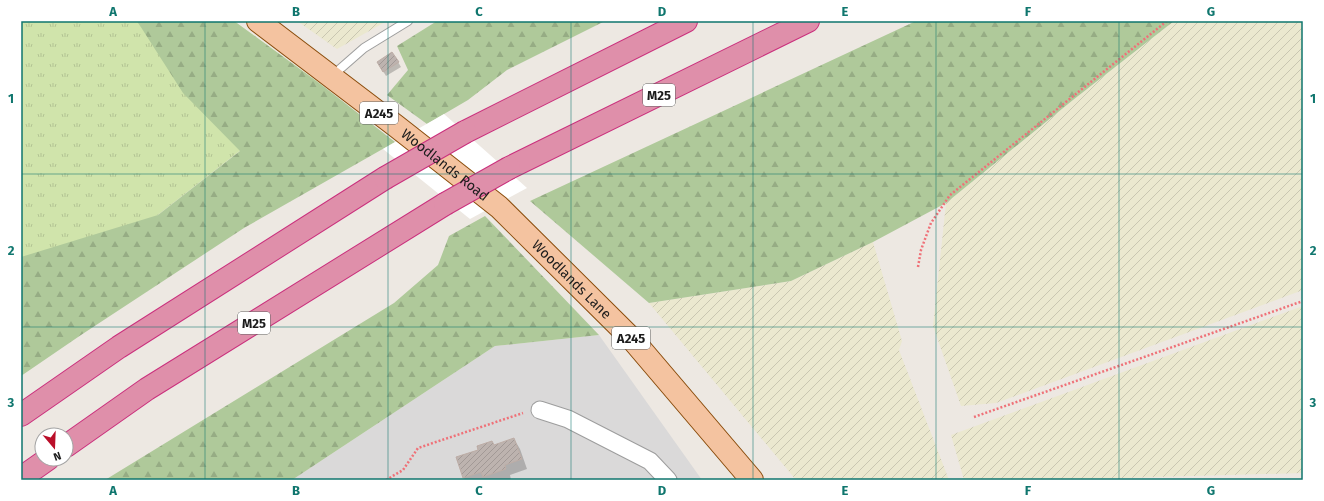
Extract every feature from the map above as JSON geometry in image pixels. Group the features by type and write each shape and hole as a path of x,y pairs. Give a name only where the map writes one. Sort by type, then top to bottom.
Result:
{"highway":[{"path":"21,415 126,342 385,178 465,132 686,21"},
{"name":"M25","path":"74,440 148,389 445,204 509,168 808,21"},
{"path":"21,478 37,467"}],"main road":[{"name":"Woodlands Road","path":"258,21 332,76 499,207"},
{"name":"Woodlands Lane","path":"499,207 632,339 752,480"}],"street":[{"path":"540,410 568,419 650,462 668,480"}],"lane":[{"path":"332,76 364,48 408,21"}],"path":[{"path":"918,267 921,250 930,223 950,195 1167,21"},
{"path":"974,417 1303,301"},
{"path":"386,480 403,470 418,448 531,410 540,410"}],"shaded area":[{"path":"297,21 387,21 337,49"},
{"path":"1174,21 1303,21 1303,290 996,403 961,406 933,326 946,203 1073,100"},
{"path":"873,242 902,341 899,350 949,480 796,480 649,303 791,281"},
{"path":"1303,306 1303,473 1053,480 964,480 951,435"},
{"path":"599,335 702,480 292,480 495,346"}],"green space":[{"path":"21,21 234,21 323,86 21,322"},
{"path":"137,21 234,21 323,86 395,142 244,228 21,376 21,257 158,215 240,151 183,93"},
{"path":"437,21 605,21 507,70 468,100 427,124 387,95 408,70 397,46"},
{"path":"916,21 1174,21 1073,100 946,203 873,242 791,281 649,303 530,201"},
{"path":"485,216 599,335 495,346 292,480 105,480 394,303 438,265 449,236"}],"pier":[{"path":"444,114 527,188 470,219 383,149"}],"building":[{"path":"392,52 399,62 383,72 377,62"},
{"path":"514,438 522,459 505,465 506,469 483,477 481,472 463,478 456,457 478,450 477,446 492,441 494,445"}]}
